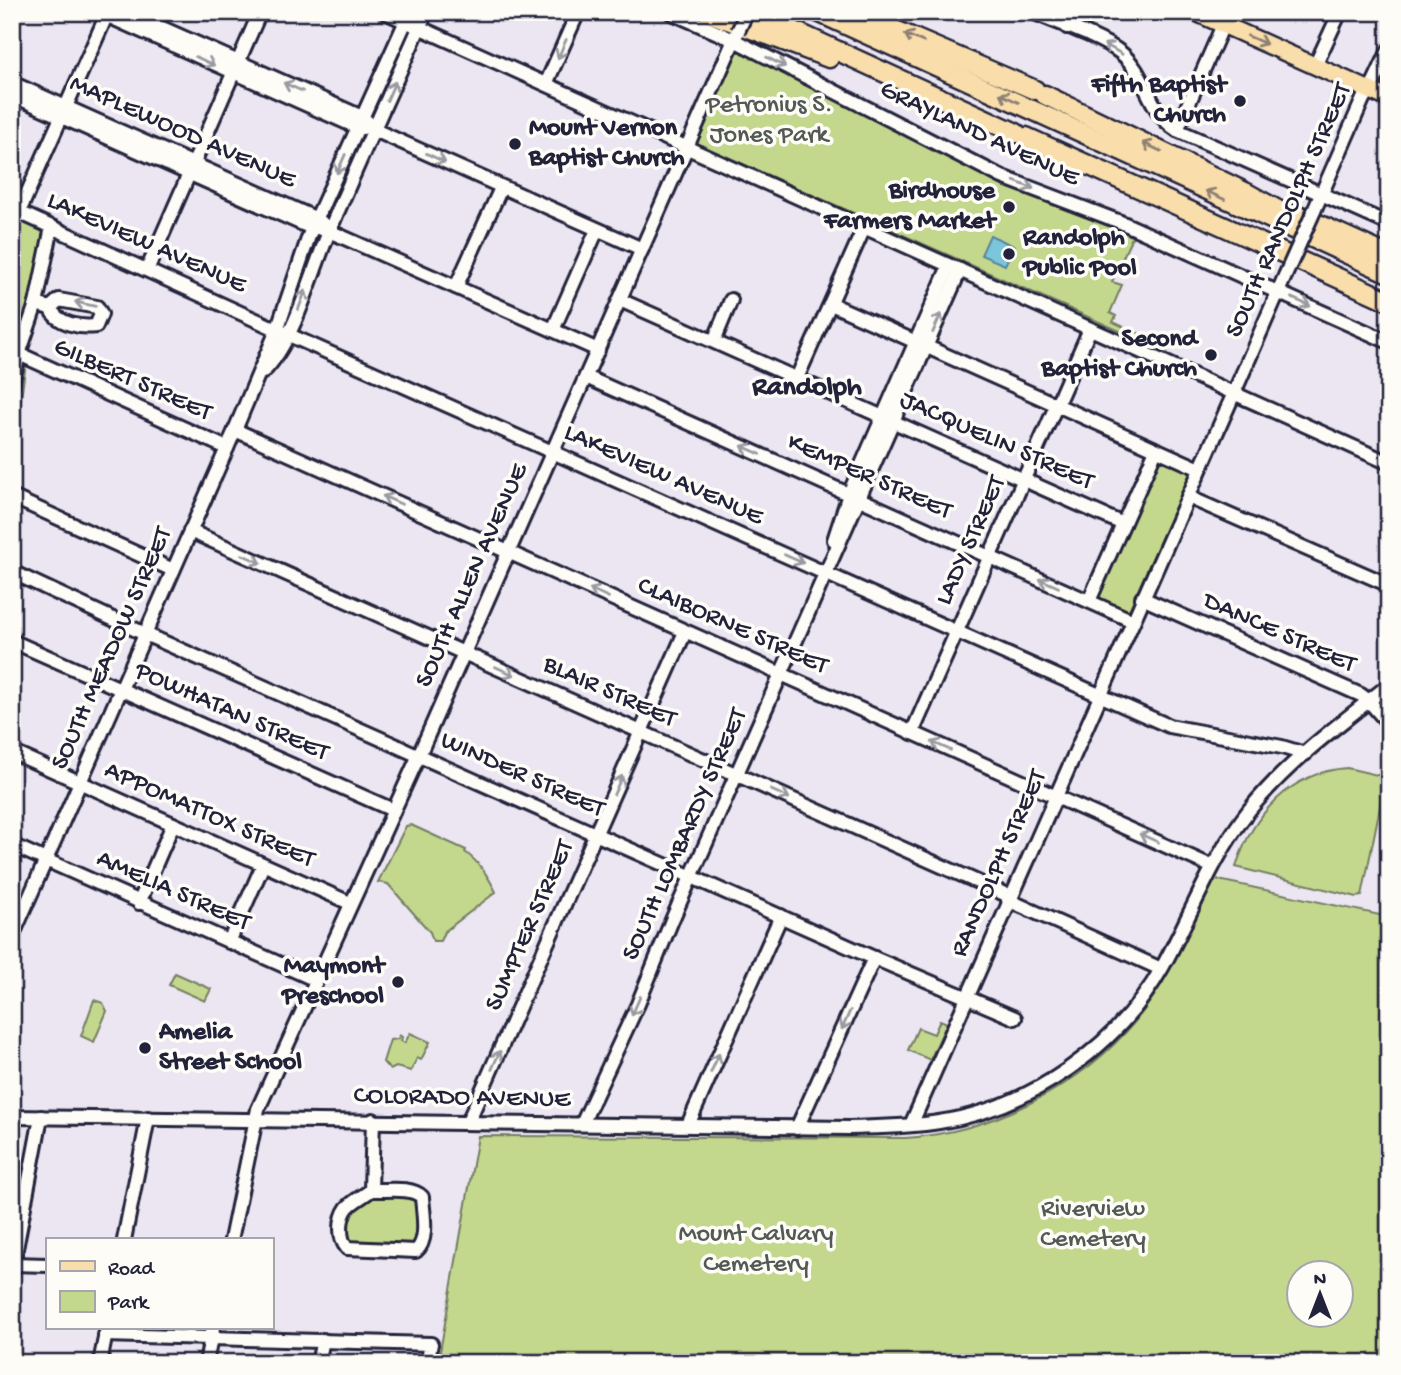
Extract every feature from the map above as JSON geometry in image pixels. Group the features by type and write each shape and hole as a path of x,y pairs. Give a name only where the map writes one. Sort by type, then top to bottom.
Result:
{"highway":[{"path":"708,12 832,59 889,75"},
{"path":"753,12 1389,300"},
{"path":"818,12 1389,273"},
{"path":"853,12 1040,93 1245,192 1389,256"},
{"path":"1245,192 1295,220 1389,264"}],"main road":[{"path":"1195,12 1389,99"}],"street":[{"path":"126,12 235,68"},
{"path":"147,270 260,12"},
{"path":"385,12 408,17 419,27 1389,463"},
{"name":"SOUTH MEADOW STREET","path":"12,937 256,379 271,365 283,332 426,12"},
{"path":"546,84 578,12"},
{"name":"GRAYLAND AVENUE","path":"670,12 736,36 1002,177 1123,223 1389,342"},
{"name":"SOUTH ALLEN AVENUE","path":"231,1238 258,1110 509,552 747,12"},
{"path":"1032,12 1122,53 1134,68 1158,114 1177,130 1389,224"},
{"path":"1067,27 1074,12"},
{"path":"1315,66 1340,12"},
{"path":"15,210 64,112 104,13 360,122 501,188 642,249"},
{"name":"SOUTH MEADOW STREET","path":"283,332 294,275 408,17"},
{"path":"1177,130 1223,25"},
{"name":"SOUTH RANDOLPH STREET","path":"1133,621 1363,99 1389,50"},
{"name":"MAPLEWOOD AVENUE","path":"12,82 64,112"},
{"name":"MAPLEWOOD AVENUE","path":"12,95 64,112 598,350"},
{"path":"456,287 501,188"},
{"name":"LAKEVIEW AVENUE","path":"15,210 553,452 827,568 956,632 1170,726 1282,747 1305,754"},
{"path":"12,384 36,304 52,227"},
{"path":"797,378 864,228"},
{"path":"553,330 597,230"},
{"name":"SOUTH LOMBARDY STREET","path":"582,1124 638,1004 691,876 782,674 854,496 954,268"},
{"name":"JACQUELIN STREET","path":"620,300 1123,524"},
{"path":"714,341 731,300"},
{"path":"36,304 50,308"},
{"path":"831,304 1200,469"},
{"path":"12,320 19,355"},
{"name":"LADY STREET","path":"912,733 1090,329"},
{"name":"GILBERT STREET","path":"19,355 227,448"},
{"name":"KEMPER STREET","path":"586,377 1133,621"},
{"name":"CLAIBORNE STREET","path":"235,430 1211,866"},
{"path":"1089,601 1156,450"},
{"path":"12,497 173,570"},
{"path":"1188,497 1389,585"},
{"name":"BLAIR STREET","path":"190,531 642,732 1161,970"},
{"name":"WINDER STREET","path":"12,572 145,634 1015,1018"},
{"name":"DANCE STREET","path":"1142,598 1369,701 1389,724"},
{"name":"RANDOLPH STREET","path":"911,1125 1133,621"},
{"name":"SUMPTER STREET","path":"468,1122 685,632"},
{"name":"POWHATAN STREET","path":"12,641 393,810"},
{"name":"COLORADO AVENUE","path":"12,1116 797,1128 911,1125 940,1122 992,1109 1058,1076 1088,1054 1116,1028 1136,1006 1161,970 1211,866 1251,809 1305,754 1389,685"},
{"name":"APPOMATTOX STREET","path":"12,752 350,903"},
{"path":"139,903 173,824"},
{"name":"AMELIA STREET","path":"12,845 316,980"},
{"path":"229,942 263,865"},
{"path":"688,1125 781,916"},
{"path":"797,1128 874,958"},
{"path":"41,1117 13,1266 46,1265"},
{"path":"124,1238 148,1118"},
{"path":"371,1190 373,1120"},
{"path":"371,1190 410,1191 417,1192 422,1197 421,1247 416,1251 347,1248 343,1243 342,1224 348,1207 371,1190"},
{"path":"100,1363 106,1332 212,1333 431,1344 427,1363"},
{"path":"206,1363 212,1333"},
{"path":"318,1363 323,1340"}],"green space":[{"name":"Petronius S. Jones Park","path":"738,50 1123,229 1132,237 1112,282 1122,285 1110,313 1116,316 1113,322 1169,347 1167,352 696,143"},
{"path":"12,214 46,229 12,458"},
{"path":"1159,457 1190,471 1190,474 1130,608 1126,611 1098,598 1098,594"},
{"path":"1347,768 1386,777 1362,896 1236,867 1252,830 1276,800 1291,787 1308,778"},
{"path":"411,825 466,850 483,870 496,892 444,932 440,941 433,941 430,932 388,884 378,882 406,826"},
{"path":"1214,879 1389,917 1389,1363 438,1363 478,1136 905,1138 978,1124 1014,1111 1047,1094 1079,1074 1108,1050 1134,1023 1156,993 1180,951"},
{"path":"175,973 211,989 205,1001 169,985"},
{"path":"94,1000 103,1003 107,1011 94,1042 81,1036"},
{"path":"940,1020 947,1023 930,1060 908,1050 918,1028 934,1034"},
{"path":"410,1033 430,1042 421,1060 417,1058 411,1071 396,1067 390,1070 383,1062 390,1040 398,1039 399,1035 405,1043"},
{"path":"378,1195 412,1196 418,1203 418,1240 415,1245 355,1245 351,1242 346,1228 349,1213"}],"water":[{"path":"990,235 1014,246 1005,265 981,255"}],"place":[{"name":"Fifth Baptist Church","path":"1240,101"},
{"name":"Mount Vernon Baptist Church","path":"515,144"},
{"name":"Birdhouse Farmers Market","path":"1009,207"},
{"name":"Randolph Public Pool","path":"1009,254"},
{"name":"Second Baptist Church","path":"1211,355"},
{"name":"Maymont Preschool","path":"398,982"},
{"name":"Amelia Street School","path":"145,1048"}],"district":[{"name":"Randolph","path":"807,388"}],"park label":[{"name":"Riverview Cemetery","path":"1093,1225"},
{"name":"Mount Calvary Cemetery","path":"756,1250"}]}
